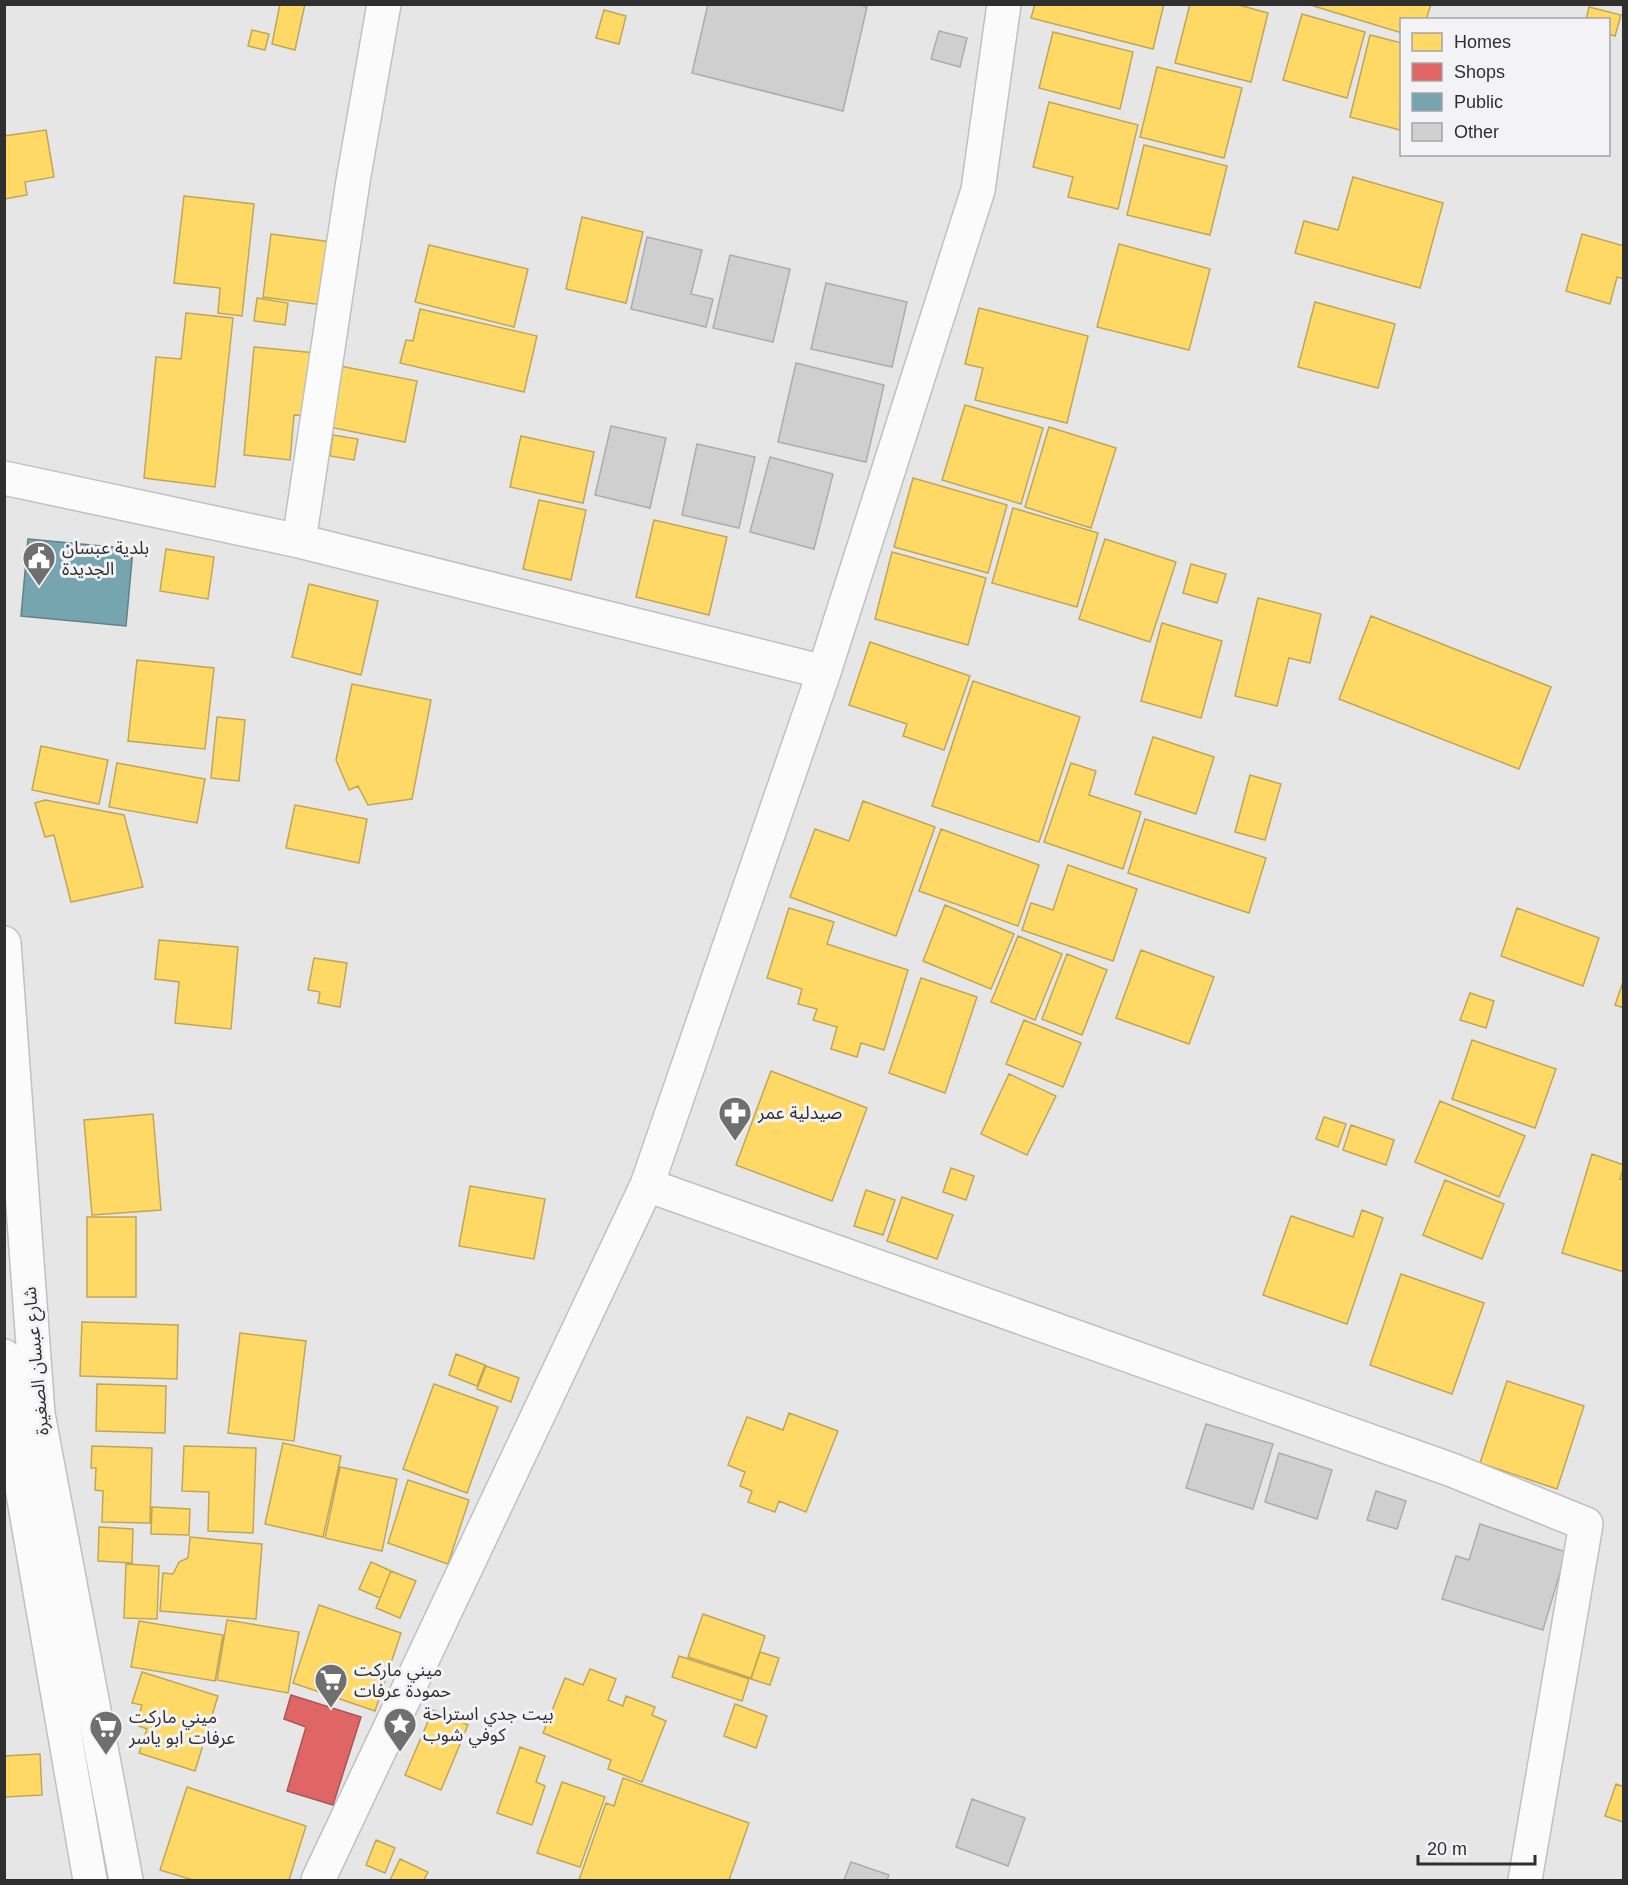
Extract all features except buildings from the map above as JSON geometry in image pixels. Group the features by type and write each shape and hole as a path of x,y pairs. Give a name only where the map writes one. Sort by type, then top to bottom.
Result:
{"street":[{"path":"299,542 353,181 384,4"},
{"path":"318,1881 647,1185 824,672 978,190 1004,4"},
{"path":"4,478 299,542 824,672"},
{"name":"شارع عبسان الصغيرة","path":"4,943 17,1409 90,1881"},
{"path":"647,1185 1452,1470 1586,1524 1525,1881"},
{"name":"شارع عبسان الصغيرة","path":"4,1356 126,1881"}],"place":[{"name":"بلدية عبسان الجديدة","path":"39,587"},
{"name":"صيدلية عمر","path":"735,1142"},
{"name":"ميني ماركت حمودة عرفات","path":"331,1709"},
{"name":"بيت جدي استراحة كوفي شوب","path":"400,1753"},
{"name":"ميني ماركت عرفات ابو ياسر","path":"106,1756"}]}
